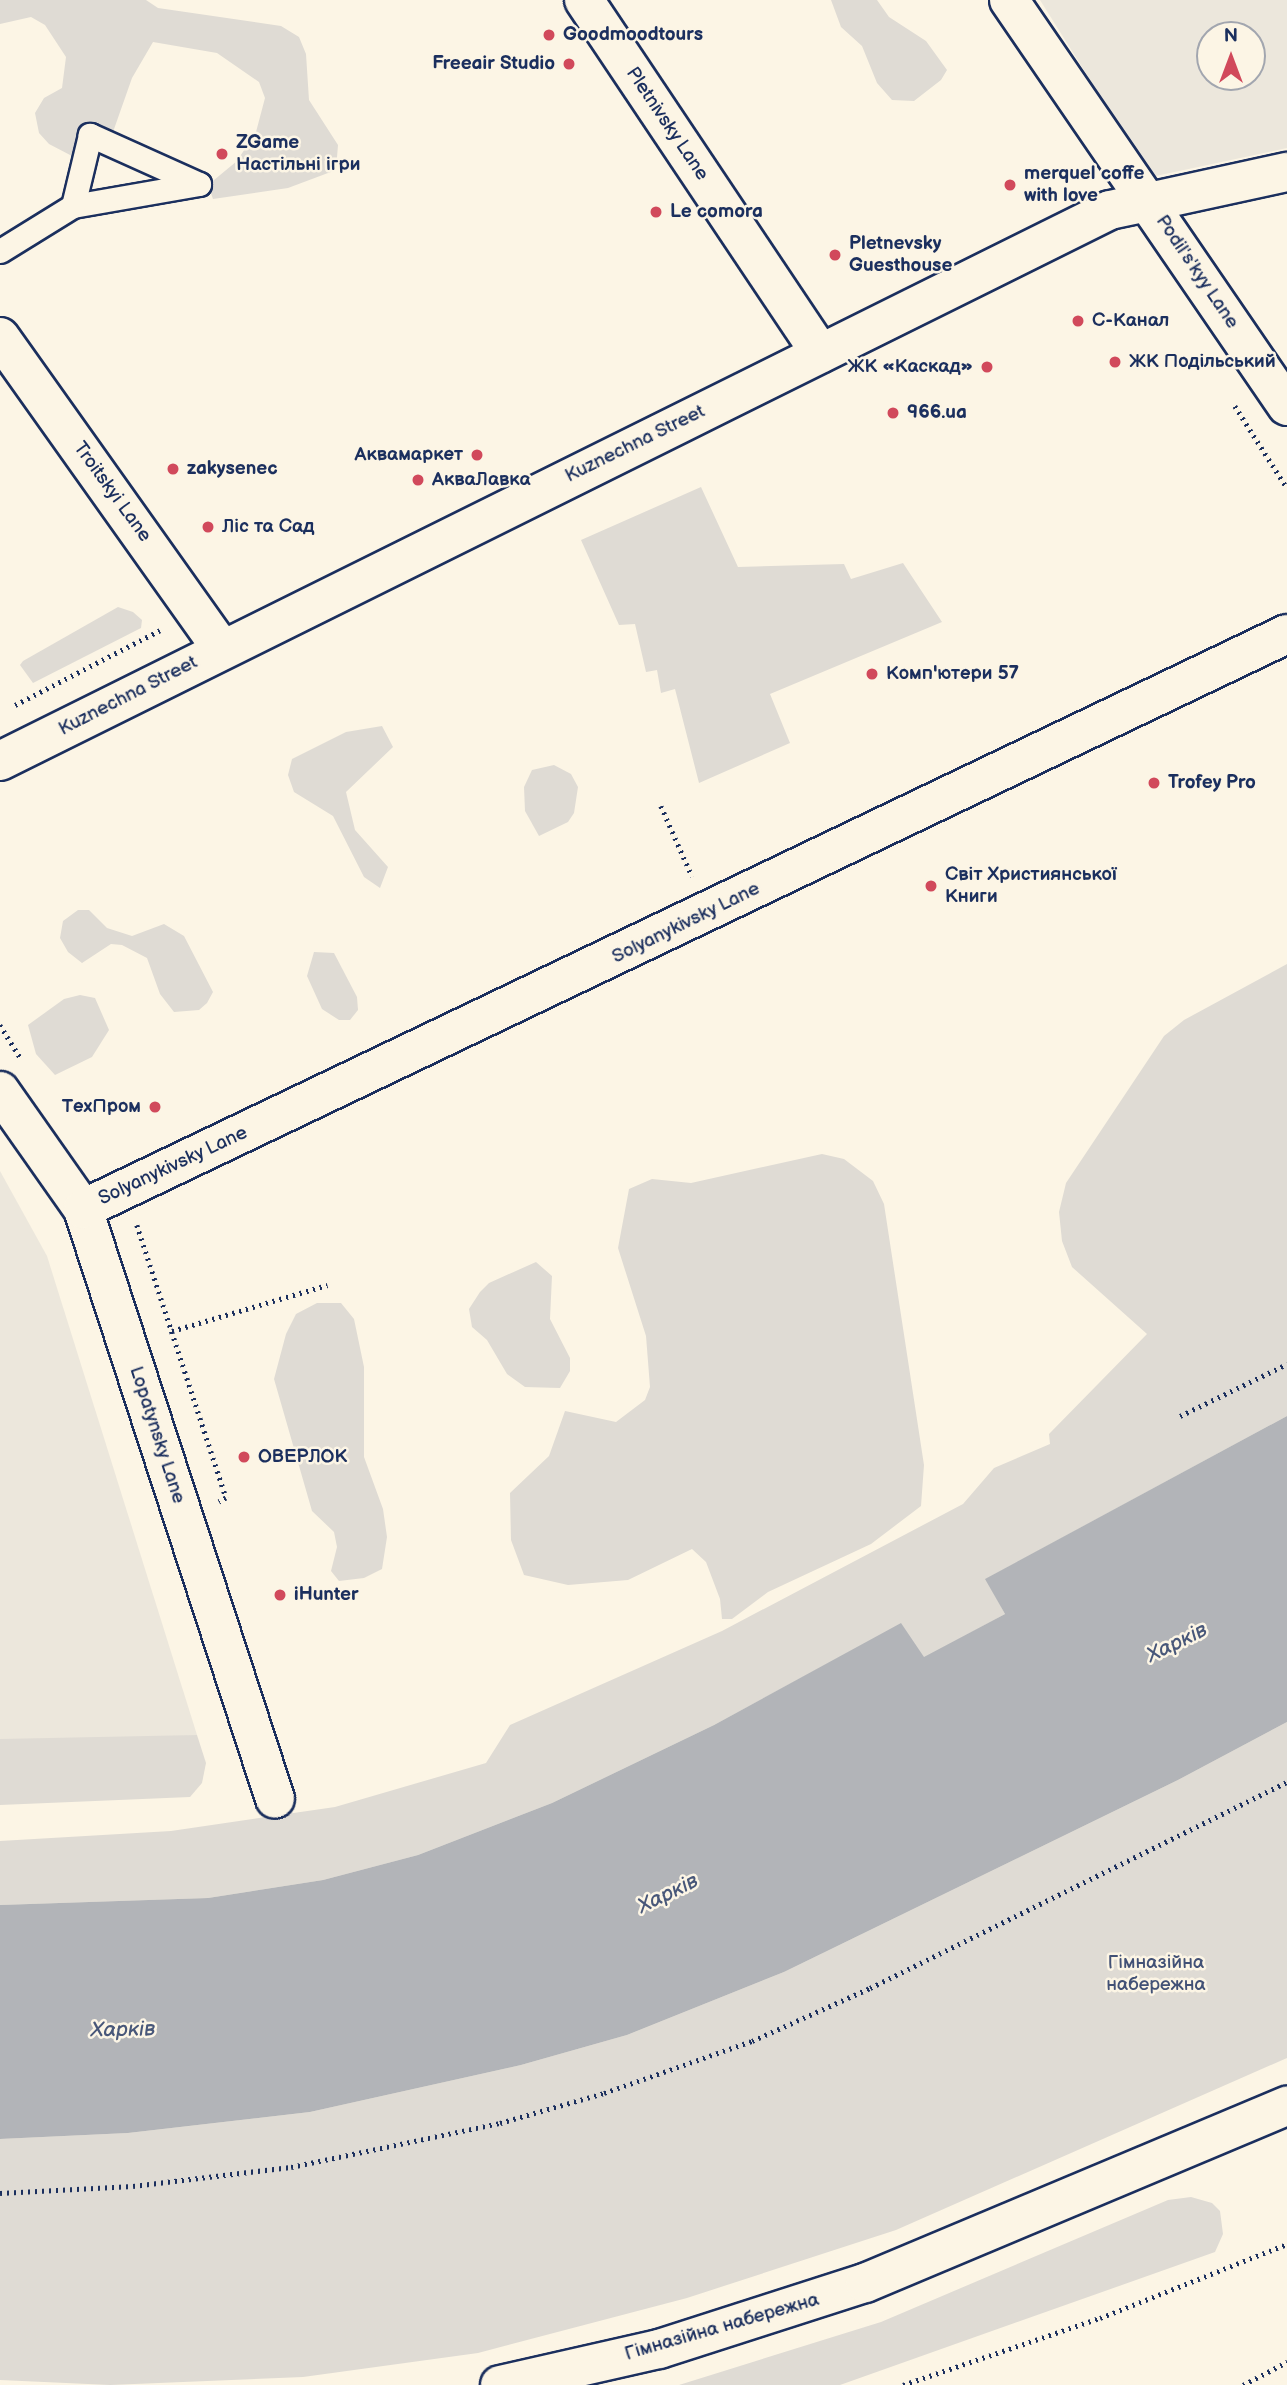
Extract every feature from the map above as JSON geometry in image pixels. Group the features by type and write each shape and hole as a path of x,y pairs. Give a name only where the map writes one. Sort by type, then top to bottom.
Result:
{"street":[{"name":"Pletnivsky Lane","path":"584,0 820,353"},
{"name":"Podilʹsʹkyy Lane","path":"1009,0 1287,406"},
{"name":"Kuznechna Street","path":"0,761 1110,210 1287,172"},
{"name":"Troitskyi Lane","path":"0,337 222,649"},
{"name":"Solyanykivsky Lane","path":"83,1209 1287,634"},
{"name":"Lopatynsky Lane","path":"0,1091 83,1209 275,1799"},
{"name":"Гімназійна набережна","path":"513,2384 659,2348 865,2283 1287,2106"}],"lane":[{"path":"0,251 73,206 199,184 90,135 73,206"}],"path":[{"path":"11,707 168,626"},
{"path":"661,806 697,887"},
{"path":"136,1223 226,1498 185,1521"},
{"path":"172,1331 327,1284"},
{"path":"1180,1416 1287,1364"},
{"path":"0,2193 133,2186 291,2167 500,2123 604,2093 752,2041 870,1988 1287,1782"},
{"path":"903,2385 1100,2318 1287,2244"},
{"path":"1243,2385 1287,2362"}],"shaded area":[{"path":"1040,0 1287,0 1287,148 1151,177"},
{"path":"0,1171 47,1256 197,1735 62,1747 0,1747"}],"green space":[{"path":"0,0 146,0 158,8 281,26 299,37 306,54 309,100 338,145 336,170 288,188 213,199 208,185 237,161 256,132 265,98 259,82 217,53 153,42 132,78 113,132 97,150 72,156 49,144 39,133 35,113 44,98 62,88 66,57 45,25 31,17 0,24"},
{"path":"831,0 877,0 889,17 926,41 947,70 941,80 914,101 892,100 877,83 862,46 841,27"},
{"path":"701,487 738,567 844,564 851,579 903,563 942,622 770,694 790,743 699,783 675,689 661,693 657,670 646,672 635,624 619,625 581,540"},
{"path":"118,607 133,612 142,620 141,628 33,683 20,665 23,661"},
{"path":"382,726 393,747 346,792 355,830 388,867 380,888 364,877 333,816 294,792 288,775 292,759 346,732"},
{"path":"554,765 571,774 578,787 574,813 568,822 539,836 525,811 524,787 532,770"},
{"path":"78,910 89,910 107,928 132,936 164,924 184,936 213,992 207,1003 199,1010 174,1012 160,994 147,958 122,945 111,944 82,963 68,952 60,938 63,921"},
{"path":"314,952 334,953 357,997 358,1010 350,1020 339,1020 322,1009 307,976"},
{"path":"1287,964 1287,1416 986,1579 1005,1614 924,1658 901,1624 714,1725 552,1803 418,1855 323,1880 208,1898 0,1905 0,1841 171,1831 335,1807 486,1763 510,1725 722,1631 963,1504 994,1468 1050,1444 1049,1434 1147,1334 1072,1267 1062,1241 1059,1212 1066,1183 1164,1036 1184,1020"},
{"path":"80,995 95,998 109,1030 92,1057 55,1075 36,1054 28,1025 64,999"},
{"path":"822,1154 844,1159 873,1181 884,1204 924,1465 921,1506 871,1544 768,1592 732,1619 722,1619 720,1599 706,1562 692,1549 628,1580 568,1585 524,1575 511,1540 510,1493 549,1456 565,1411 616,1422 645,1400 650,1387 646,1336 618,1248 629,1189 652,1179 691,1183"},
{"path":"536,1262 552,1276 550,1319 570,1358 570,1371 560,1388 525,1387 507,1374 487,1340 472,1327 469,1309 480,1292 489,1283"},
{"path":"317,1303 341,1303 354,1319 364,1367 364,1457 383,1509 387,1537 382,1569 364,1578 339,1581 331,1571 337,1547 334,1532 312,1511 274,1379 286,1334 296,1314"},
{"name":"Гімназійна набережна","path":"1287,1722 1287,2058 896,2230 687,2298 478,2353 303,2377 110,2385 0,2380 0,2139 128,2133 310,2112 521,2065 627,2035 784,1972 1178,1780"},
{"path":"197,1735 206,1763 202,1783 190,1797 0,1805 0,1739"},
{"path":"1191,2197 1212,2203 1220,2211 1223,2234 1215,2252 840,2385 679,2385 881,2322 1168,2200"}],"water":[{"name":"Харків","path":"1287,1416 1287,1722 1178,1780 784,1972 627,2035 521,2065 310,2112 128,2133 0,2139 0,1905 208,1898 323,1880 418,1855 552,1803 714,1725 901,1623 924,1657 1005,1614 985,1579"}],"place":[{"name":"Goodmoodtours","path":"549,35"},
{"name":"Freeair Studio","path":"569,64"},
{"name":"ZGame Настільні ігри","path":"222,154"},
{"name":"merquel coffe with love","path":"1010,185"},
{"name":"Le comora","path":"656,212"},
{"name":"Pletnevsky Guesthouse","path":"835,255"},
{"name":"С-Канал","path":"1078,321"},
{"name":"ЖК Подільський","path":"1115,362"},
{"name":"ЖК «Каскад»","path":"987,367"},
{"name":"966.ua","path":"893,413"},
{"name":"Аквамаркет","path":"477,455"},
{"name":"zakysenec","path":"173,469"},
{"name":"АкваЛавка","path":"418,480"},
{"name":"Ліс та Сад","path":"208,527"},
{"name":"Комп'ютери 57","path":"872,674"},
{"name":"Trofey Pro","path":"1154,783"},
{"name":"Світ Християнської Книги","path":"931,886"},
{"name":"ТехПром","path":"155,1107"},
{"name":"ОВЕРЛОК","path":"244,1457"},
{"name":"iHunter","path":"280,1595"}]}
